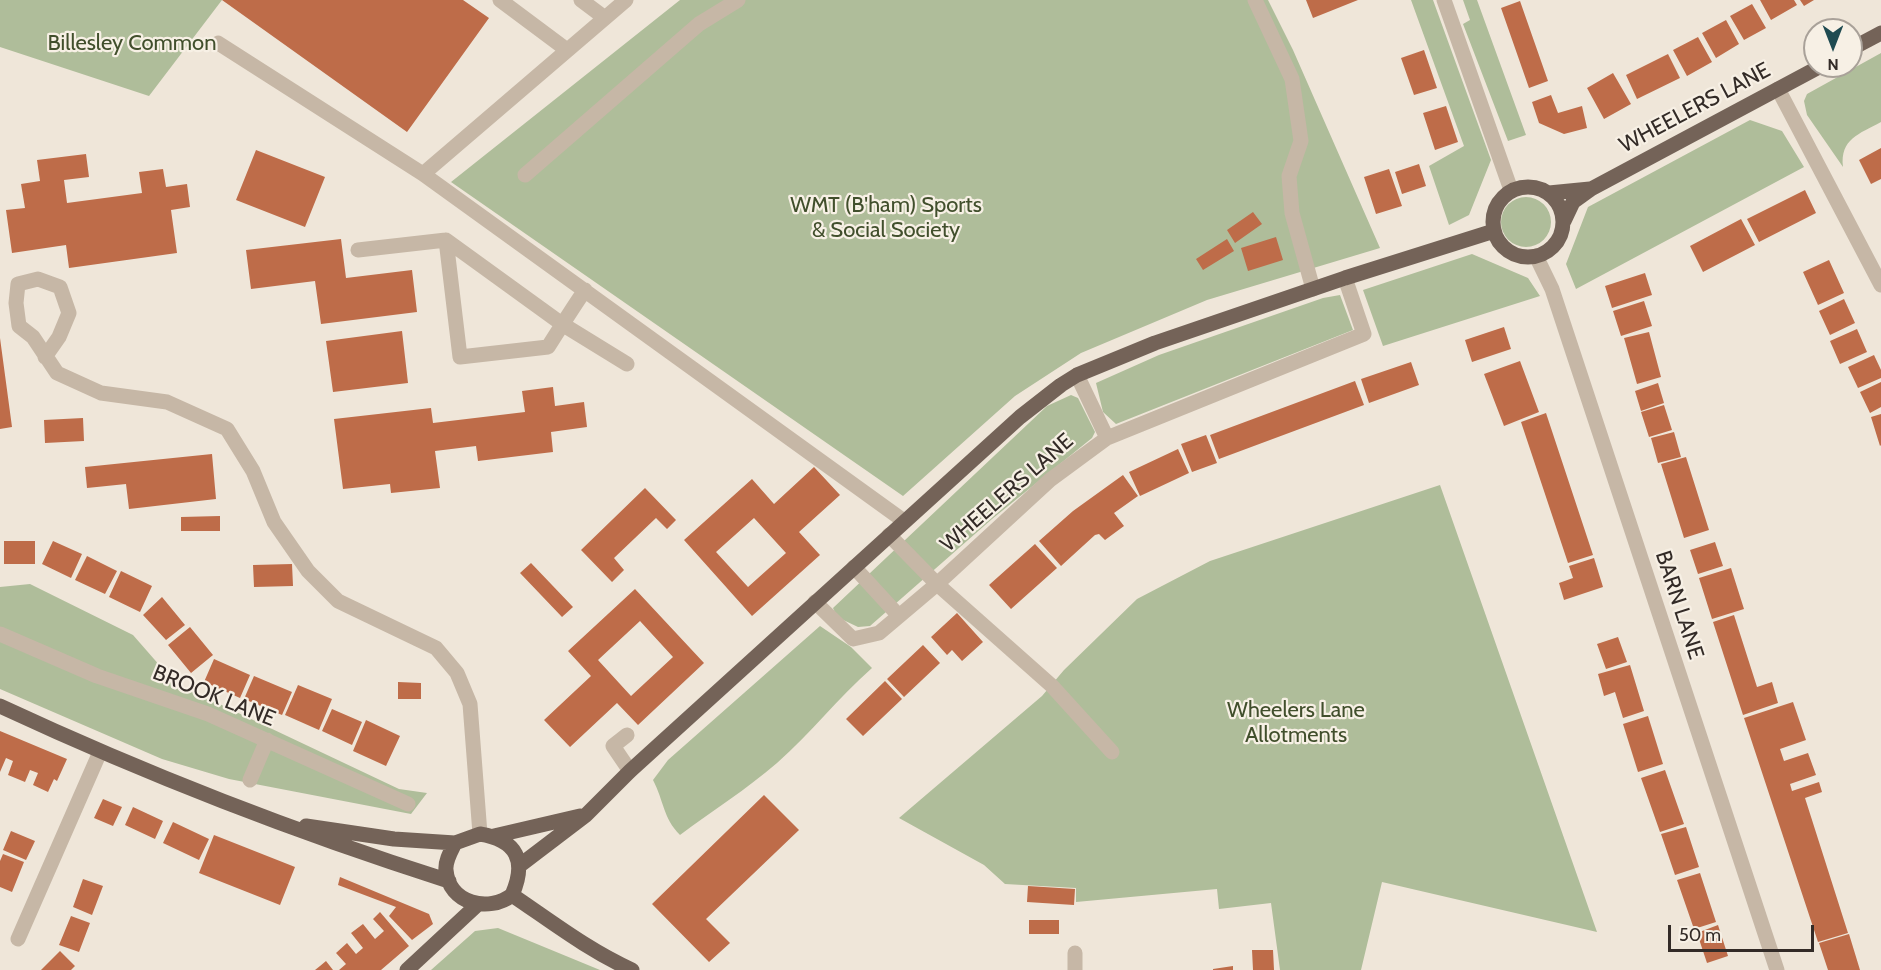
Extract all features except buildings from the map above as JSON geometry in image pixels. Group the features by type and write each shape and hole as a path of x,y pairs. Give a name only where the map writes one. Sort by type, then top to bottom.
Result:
{"main road":[{"path":"1863,43 1881,33"},
{"name":"WHEELERS LANE","path":"1564,221 1573,202 1591,189 1803,76"},
{"path":"1524,186 1537,187 1557,200 1564,221 1559,239 1553,247 1536,256 1527,257 1510,252 1503,247 1494,231 1494,212 1497,204 1511,190 1524,186"},
{"name":"WHEELERS LANE","path":"1549,193 1591,189"},
{"name":"WHEELERS LANE","path":"519,866 586,815 630,771 1020,417 1077,375 1155,343 1345,278 1494,231"},
{"path":"0,706 100,752 271,820 449,881"},
{"path":"271,820 394,839 455,843 487,835 524,831 586,815"},
{"path":"455,843 446,869 449,881 464,898 477,905 492,906 512,895 519,879 519,866 513,849 505,841 487,835"},
{"path":"512,895 549,923 609,960 632,970"},
{"path":"407,970 477,905"}],"street":[{"path":"500,0 567,50"},
{"path":"581,0 605,18"},
{"path":"423,174 626,0"},
{"path":"525,174 699,24 738,0"},
{"path":"1255,0 1292,79 1301,141 1289,176 1292,213 1313,289"},
{"path":"1444,0 1506,169 1511,190"},
{"path":"218,43 423,174 904,521"},
{"path":"1778,89 1881,285"},
{"path":"446,240 460,357 548,347 585,291"},
{"path":"358,250 446,240 562,324 627,364"},
{"name":"BARN LANE","path":"1536,256 1552,289 1777,970"},
{"name":"WHEELERS LANE","path":"815,602 853,639 879,633 937,584 1050,480 1107,438 1364,334 1345,278"},
{"path":"45,357 59,337 69,313 60,287 38,279 18,284 16,303 19,326 33,337 45,357 57,373 101,393 168,402 227,429 253,471 274,522 308,571 338,601 436,648 457,673 470,704 487,835"},
{"path":"1077,375 1107,438"},
{"path":"889,535 937,584 1052,686 1112,752"},
{"path":"854,567 899,616"},
{"name":"BROOK LANE","path":"0,634 97,676 208,714 408,804"},
{"path":"627,735 613,746 630,771"},
{"path":"250,780 267,741"},
{"path":"18,939 100,752"},
{"path":"1075,953 1075,970"}],"green space":[{"name":"Billesley Common","path":"0,0 222,0 149,96 0,47"},
{"name":"WMT (B'ham) Sports & Social Society","path":"680,0 1268,0 1293,50 1380,248 1207,300 1081,353 1015,396 903,496 451,182"},
{"path":"1411,0 1433,0 1491,160 1469,215 1449,225 1429,166 1464,146"},
{"path":"1463,0 1477,0 1526,135 1508,141 1463,24 1470,20"},
{"path":"1881,53 1881,122 1853,138 1845,150 1843,167 1807,115 1804,101 1807,94 1836,78 1863,78 1863,63"},
{"path":"1750,120 1782,131 1804,167 1576,289 1566,264 1588,207"},
{"path":"1526,197 1544,204 1551,222 1544,240 1526,247 1508,240 1501,222 1508,204"},
{"path":"1472,254 1528,278 1540,296 1383,346 1363,290"},
{"path":"1340,295 1353,330 1116,424 1103,412 1096,383 1159,355 1323,298"},
{"path":"1071,395 1078,398 1095,432 1092,438 992,519 870,626 858,627 837,617 833,608 1047,406"},
{"name":"Wheelers Lane Allotments","path":"1440,485 1597,932 1382,882 1361,970 1280,970 1271,903 1219,909 1217,889 1076,902 1076,888 1005,884 984,865 899,818 1042,696 1064,670 1137,599 1210,561"},
{"path":"30,584 133,635 175,683 399,789 427,793 411,814 229,779 162,759 0,689 0,587"},
{"path":"820,626 851,647 872,668 777,763 680,835 667,816 653,780 668,760"},
{"path":"498,928 600,970 431,970 475,931"}]}
